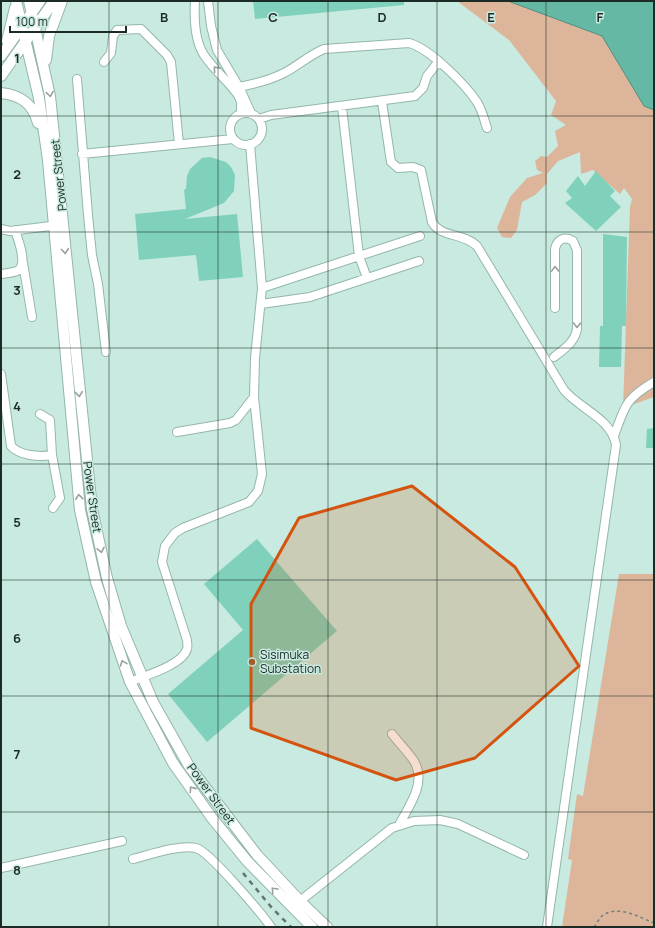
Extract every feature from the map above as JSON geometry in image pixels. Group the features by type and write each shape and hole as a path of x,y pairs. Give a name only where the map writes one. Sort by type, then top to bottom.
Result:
{"main road":[{"name":"Power Street","path":"29,1 46,72 50,96 67,376 80,510 96,582 130,682 173,763 212,818 247,861 312,927"},
{"path":"2,54 40,1"},
{"path":"1,76 54,1"},
{"path":"46,72 47,41 53,20 62,1"},
{"name":"Power Street","path":"16,2 39,98 59,225 92,509 106,578 121,626 153,702 189,766 257,855 300,901 327,927"},
{"path":"2,54 13,25 16,2"},
{"path":"1,93 16,96 28,103 32,108 38,122 48,160"},
{"path":"67,376 77,374"},
{"path":"96,582 106,578"},
{"path":"247,861 257,855"}],"street":[{"path":"82,154 233,139 241,144 250,144 259,139 262,123 259,118 251,113 236,88 217,50 208,4 195,5 199,46 208,61 236,88 241,102 241,113"},
{"path":"104,62 111,53 113,36 117,30 141,29 167,55 173,70 179,144"},
{"path":"236,88 266,80 284,73 315,53 324,49 394,42 416,44 439,61 476,101 487,128"},
{"path":"259,118 271,115 382,102 416,96 423,88 427,76 439,61"},
{"path":"77,79 82,154 92,255 98,284 106,352"},
{"path":"382,102 389,158 394,166 398,168 418,168 421,170 430,215 435,227 446,233 466,237 477,246 564,390 575,401 607,426 614,436 617,453 547,927"},
{"path":"342,107 359,256 367,278"},
{"path":"233,139 230,124 233,119 241,113 251,113"},
{"path":"130,682 175,663 187,650 187,640 162,562 169,539 183,528 245,504 255,496 258,491 262,466 254,397 255,358 262,288 250,144"},
{"path":"1,229 15,230 59,225"},
{"path":"15,230 23,262 32,317"},
{"path":"262,288 420,236"},
{"path":"554,357 570,344 576,335 577,329 576,250 573,241 569,238 560,240 556,244 555,249 555,308"},
{"path":"261,304 284,299 302,299 419,261"},
{"path":"1,274 16,272 23,262"},
{"path":"1,374 11,446 20,453 52,456"},
{"path":"614,436 622,412 630,399 654,382"},
{"path":"177,432 230,423 236,420 254,397"},
{"path":"40,414 50,420 52,456 60,498 53,508"},
{"path":"392,734 414,761 419,772 415,794 398,825"},
{"path":"292,908 382,835 398,825 424,820 447,821 458,824 524,855"},
{"path":"1,868 122,841"},
{"path":"133,858 186,847 197,848 212,859 271,927"}],"path":[{"path":"594,927 602,915 613,911 629,913 654,923"}],"highlighted area":[{"path":"412,486 515,567 579,666 475,758 396,780 251,728 251,604 299,518"}],"shaded area":[{"path":"457,1 508,1 602,36 644,106 654,110 654,397 623,408 630,207 632,199 624,188 620,194 593,170 581,174 580,152 558,161 547,174 547,183 535,195 522,202 517,230 511,238 502,237 497,228 510,197 527,178 543,173 537,170 535,161 541,156 547,157 558,146 555,131 566,125 551,115 556,101 509,40"},
{"path":"508,1 654,1 654,110 644,106 602,36"},
{"path":"619,574 654,574 654,927 562,927 572,860 568,859 577,794 583,796"}],"building":[{"path":"253,1 404,1 404,5 255,19"},
{"path":"210,157 226,162 231,167 235,175 234,191 224,203 185,219 237,214 243,277 199,281 196,255 139,260 135,214 186,209 184,190 186,189 187,176 190,169 202,158"},
{"path":"596,171 615,191 610,196 621,207 596,231 565,203 572,198 566,191 578,176 585,186"},
{"path":"603,234 627,237 626,326 622,326 621,367 599,367 600,326 603,326"},
{"path":"654,428 654,448 646,448 647,429"},
{"name":"Sisimuka Substation","path":"257,539 337,631 207,742 168,694 243,630 204,584"}],"railway":[{"path":"243,873 272,908 291,927"}],"place":[{"name":"Sisimuka Substation","path":"252,662"}]}
